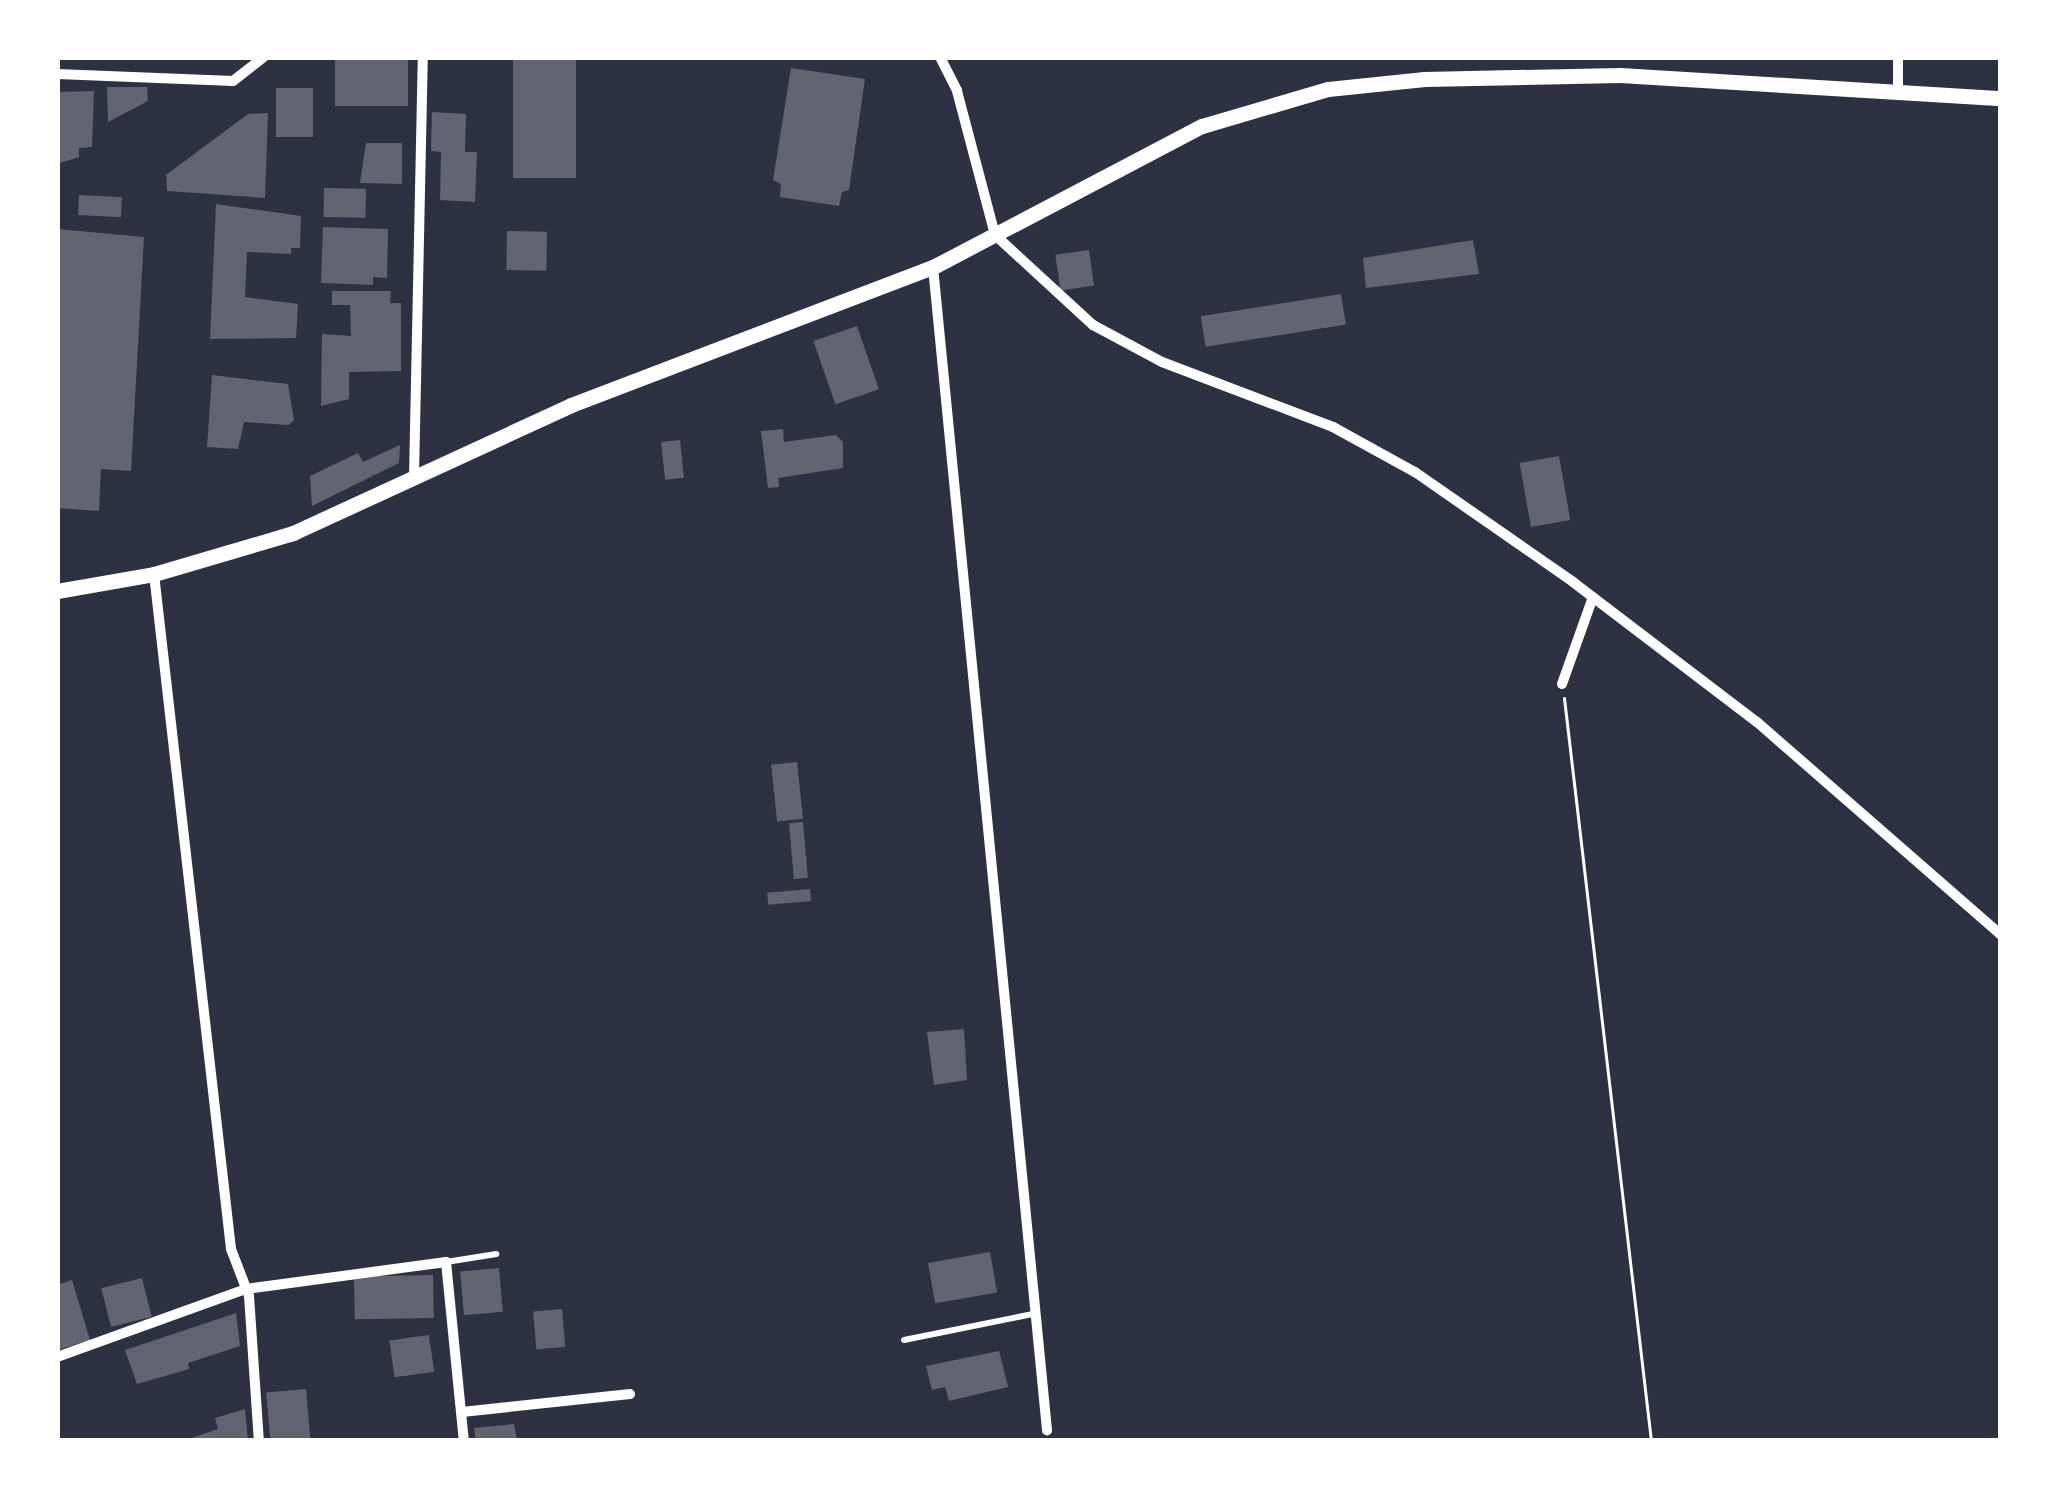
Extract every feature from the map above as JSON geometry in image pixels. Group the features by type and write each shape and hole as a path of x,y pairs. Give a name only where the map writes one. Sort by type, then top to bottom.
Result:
{"main road":[{"path":"57,591 154,574 293,533 571,405 933,267 1202,126 1328,89 1602,66 2001,98"}],"street":[{"path":"57,74 233,81 264,57"},
{"path":"414,478 423,57"},
{"path":"940,57 957,91 995,235 1093,325 1162,362 1333,427 1415,472 1593,597 1756,722 2001,935"},
{"path":"1898,57 1898,92"},
{"path":"933,267 1047,1430"},
{"path":"154,574 231,1249 246,1289 259,1441"},
{"path":"1562,684 1593,597"},
{"path":"57,1358 230,1299 246,1289 446,1262 464,1441"},
{"path":"462,1412 630,1394"}],"lane":[{"path":"446,1262 496,1254"},
{"path":"904,1340 1033,1314"}],"path":[{"path":"1562,684 1651,1441"}],"building":[{"path":"335,57 408,57 408,106 335,106"},
{"path":"513,57 576,57 576,178 513,178"},
{"path":"791,68 865,79 849,190 842,192 839,206 780,197 781,184 773,180"},
{"path":"107,87 147,87 148,101 108,122"},
{"path":"276,88 313,88 313,137 276,137"},
{"path":"94,91 92,147 79,148 79,157 57,164 57,92"},
{"path":"432,112 466,114 465,152 477,152 475,202 440,200 441,152 431,151"},
{"path":"268,113 265,198 167,191 166,175 248,114"},
{"path":"366,143 402,143 402,184 360,183"},
{"path":"324,188 366,189 365,218 323,217"},
{"path":"79,195 122,197 121,217 78,215"},
{"path":"216,204 301,216 300,248 291,248 291,254 247,252 245,297 298,304 296,338 210,339"},
{"path":"323,227 388,229 387,278 373,277 373,285 321,283"},
{"path":"57,229 144,237 131,471 101,469 99,511 57,508"},
{"path":"507,231 547,232 546,271 506,270"},
{"path":"1473,240 1479,274 1366,288 1363,258"},
{"path":"1089,250 1094,286 1060,290 1055,255"},
{"path":"332,291 391,291 390,303 401,303 401,371 349,372 349,399 321,406 322,334 351,336 350,305 332,305"},
{"path":"1341,294 1346,325 1206,347 1201,316"},
{"path":"857,326 879,389 835,404 814,341"},
{"path":"212,375 288,384 294,420 289,425 244,422 238,449 207,447"},
{"path":"783,429 784,442 836,435 843,442 843,468 778,478 779,487 768,488 761,431"},
{"path":"680,440 684,478 665,480 661,442"},
{"path":"400,445 399,463 312,506 310,476 358,453 363,462"},
{"path":"1559,456 1570,520 1531,527 1520,463"},
{"path":"797,762 803,819 777,821 771,765"},
{"path":"803,822 808,878 794,879 789,823"},
{"path":"810,889 811,901 768,905 767,893"},
{"path":"964,1029 967,1080 934,1085 927,1032"},
{"path":"990,1252 997,1292 935,1303 928,1263"},
{"path":"499,1268 503,1312 464,1315 460,1271"},
{"path":"433,1275 434,1318 355,1319 354,1276"},
{"path":"142,1278 152,1317 111,1327 101,1288"},
{"path":"72,1280 90,1340 57,1350 57,1285"},
{"path":"562,1309 565,1347 536,1349 533,1312"},
{"path":"236,1313 240,1346 188,1363 189,1369 137,1384 125,1350"},
{"path":"429,1335 434,1372 395,1377 389,1341"},
{"path":"999,1351 1008,1387 949,1401 945,1387 932,1390 926,1366"},
{"path":"306,1389 311,1441 270,1441 266,1392"},
{"path":"245,1409 248,1441 183,1441 218,1429 215,1418"},
{"path":"514,1424 517,1441 476,1441 474,1428"}]}
